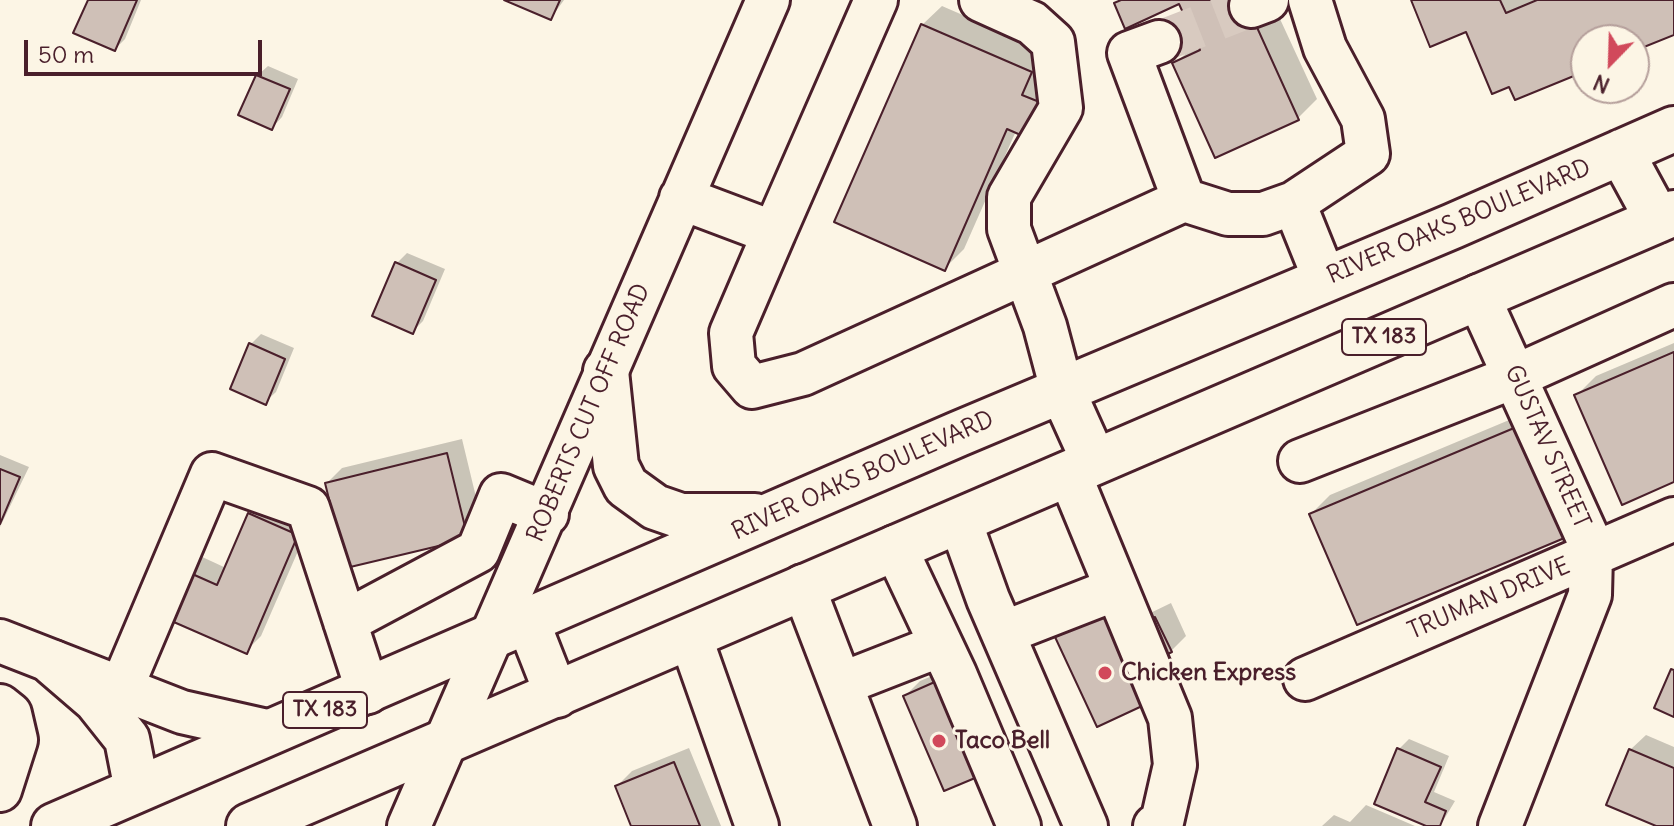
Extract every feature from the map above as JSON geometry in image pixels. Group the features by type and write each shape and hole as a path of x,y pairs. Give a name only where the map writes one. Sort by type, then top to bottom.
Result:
{"main road":[{"name":"RIVER OAKS BOULEVARD","path":"54,826 1674,129"},
{"path":"1621,152 1666,216"},
{"name":"TX 183","path":"249,826 1666,216"},
{"path":"606,371 616,466 626,486 655,507 681,516 769,517"},
{"path":"1062,390 1082,467"},
{"path":"53,663 96,700 127,739 137,790"}],"street":[{"name":"ROBERTS CUT OFF ROAD","path":"413,825 445,740 510,630 547,514 768,0"},
{"path":"876,0 731,333 734,366 752,387 803,374 1184,200 1228,214 1263,214 1294,203 1368,154 1363,119 1325,48 1310,0"},
{"path":"981,0 1032,23 1053,42 1061,108 1009,197 1009,229 1045,326 1062,390"},
{"path":"1159,42 1129,53 1184,200"},
{"path":"681,198 774,233"},
{"path":"1294,203 1325,280"},
{"name":"GUSTAV STREET","path":"1478,296 1591,545 1590,595 1500,826"},
{"path":"1300,461 1516,376 1674,305"},
{"path":"1082,467 1116,589 1170,718 1175,765 1162,822 1155,826"},
{"path":"121,689 212,474 308,508 368,692"},
{"path":"345,622 478,551 501,495 547,514"},
{"name":"TRUMAN DRIVE","path":"1305,679 1674,519"},
{"path":"960,521 1003,633 1086,826"},
{"path":"895,547 1019,826"},
{"path":"803,586 895,826"},
{"path":"1003,633 1116,589"},
{"path":"510,630 557,696"},
{"path":"690,636 757,826"},
{"path":"0,641 182,712 271,732"},
{"path":"841,684 941,645"},
{"path":"0,706 10,714 16,740 0,790"}],"building":[{"path":"88,0 137,0 115,51 73,33"},
{"path":"504,0 560,0 551,20"},
{"path":"1121,0 1216,0 1231,34 1255,23 1299,120 1215,158 1172,63 1200,50 1179,4 1125,29 1114,3"},
{"path":"1411,0 1500,0 1506,13 1537,0 1674,0 1674,35 1650,45 1650,24 1570,24 1570,78 1515,100 1509,87 1492,94 1466,32 1430,47"},
{"path":"921,24 1032,72 1022,95 1047,105 1032,140 1007,129 945,271 834,222"},
{"path":"256,75 290,89 272,130 238,115"},
{"path":"395,262 436,280 413,334 372,316"},
{"path":"249,343 285,359 266,405 230,389"},
{"path":"1674,352 1674,482 1622,505 1574,395"},
{"path":"1526,423 1574,534 1357,625 1309,514"},
{"path":"447,453 468,539 346,568 325,483"},
{"path":"0,469 20,477 0,524"},
{"path":"248,513 298,535 247,654 160,616 181,569 217,585"},
{"path":"1112,611 1122,633 1155,617 1172,652 1140,667 1155,700 1097,727 1055,637"},
{"path":"1671,669 1674,670 1674,717 1654,708"},
{"path":"946,677 987,773 944,791 903,696"},
{"path":"1397,748 1441,767 1425,802 1446,811 1440,826 1426,826 1374,804"},
{"path":"1629,749 1674,768 1674,826 1656,826 1606,805"},
{"path":"674,762 700,826 631,826 615,786"}],"tunnel":[{"path":"1159,42 1251,6"}],"place":[{"name":"Chicken Express","path":"1105,673"},
{"name":"Taco Bell","path":"939,741"}]}
